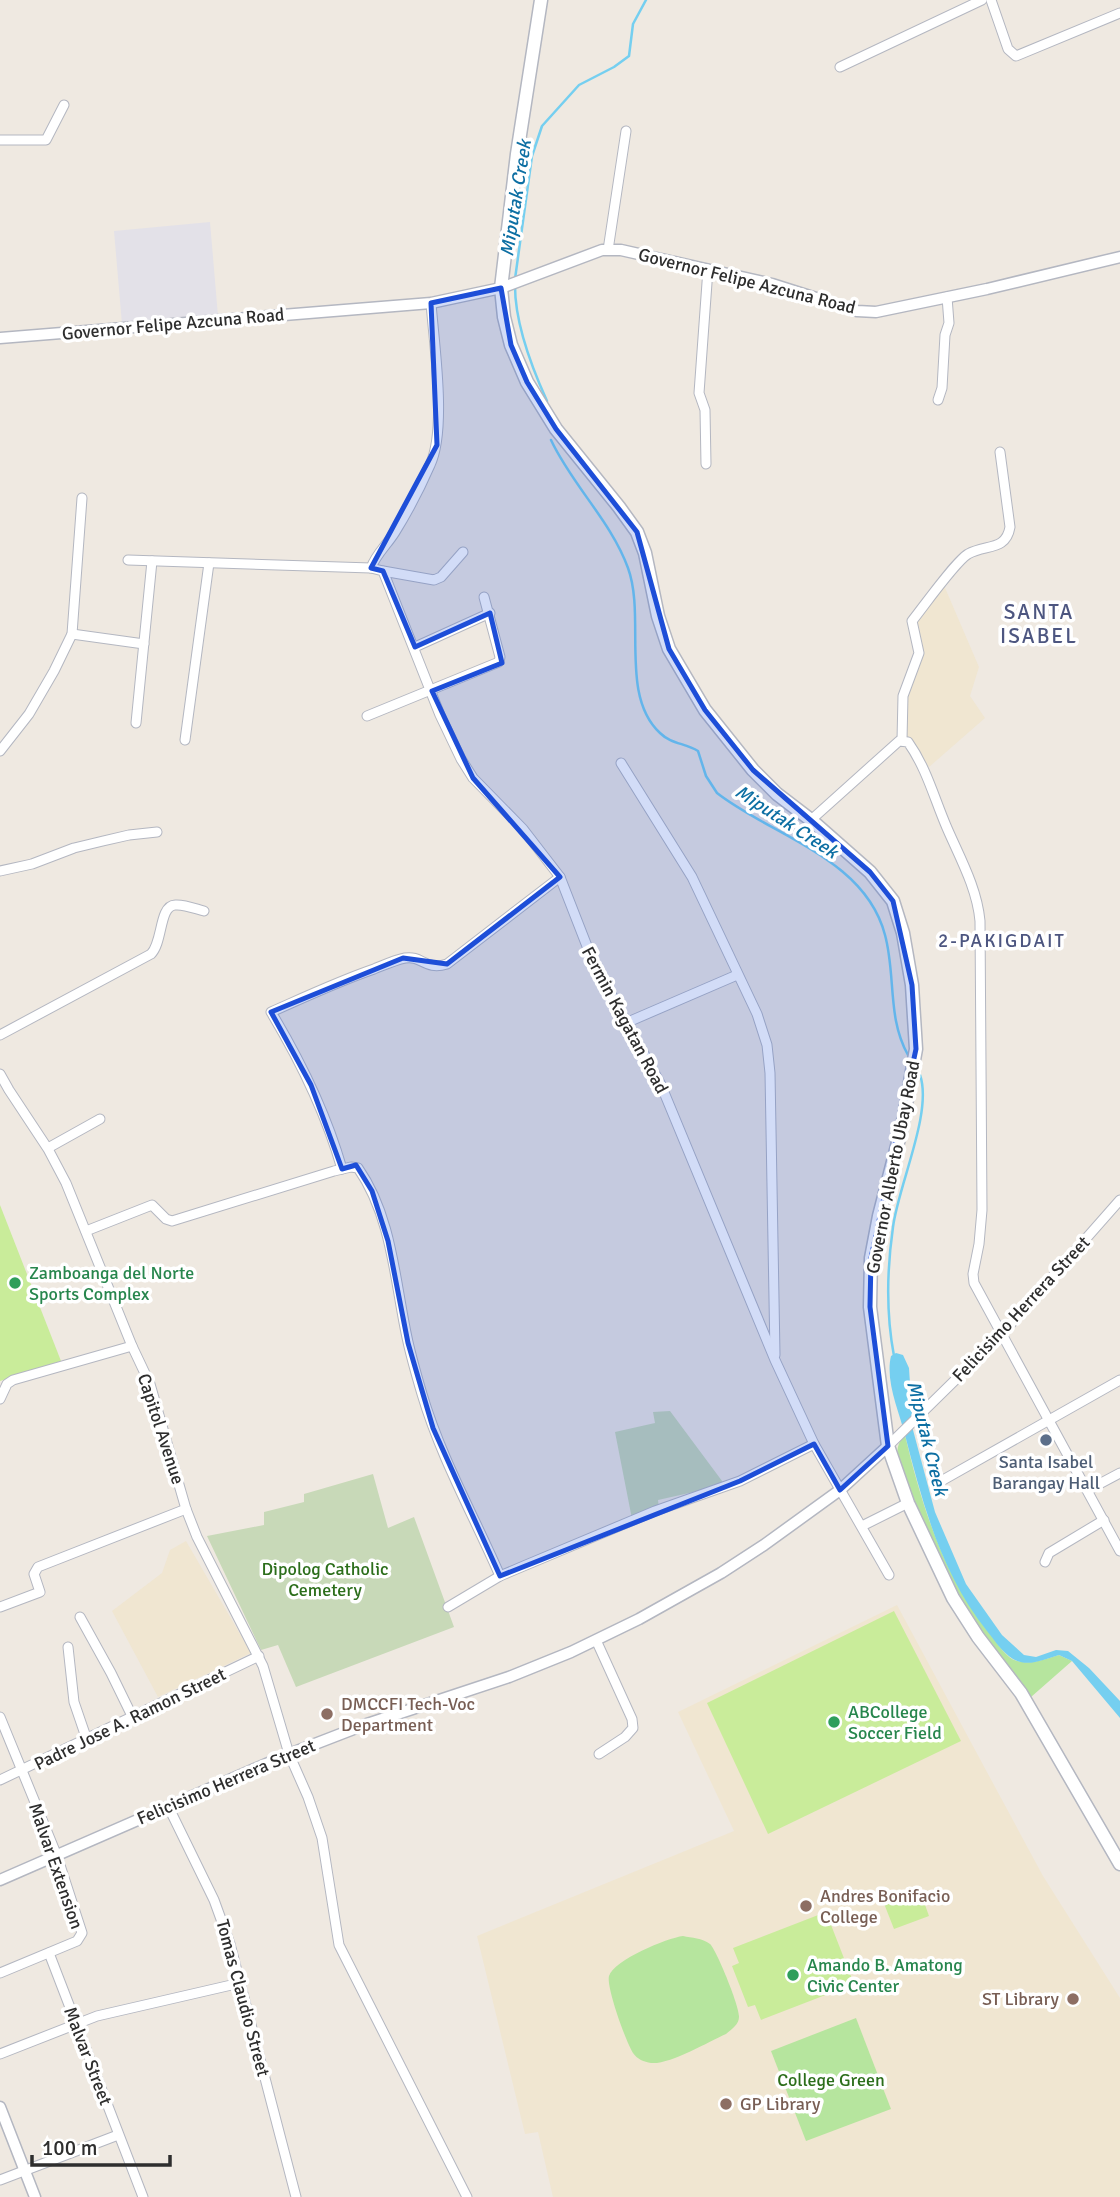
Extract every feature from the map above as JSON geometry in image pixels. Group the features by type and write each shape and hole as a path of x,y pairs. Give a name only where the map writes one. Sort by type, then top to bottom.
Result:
{"main road":[{"name":"Governor Alberto Ubay Road","path":"541,0 517,153 504,317 511,345 527,382 556,429 636,532 645,553 658,616 666,638 705,710 752,770 876,878 893,901 903,933 912,985 916,1049 892,1172 879,1216 870,1282 873,1332 888,1445 908,1503 953,1598 1021,1693 1120,1864"}],"street":[{"path":"840,67 982,0"},
{"path":"991,0 1008,49 1016,56 1120,13"},
{"path":"0,140 46,140 64,105"},
{"path":"608,250 626,131"},
{"name":"Governor Felipe Azcuna Road","path":"0,338 431,303 506,286 608,250 621,250 708,269 772,284 857,311 876,312 1120,257"},
{"path":"706,464 705,410 699,393 708,269"},
{"path":"938,400 942,388 945,335 949,323 947,297"},
{"path":"371,568 377,554 394,534 437,445 437,379 431,303"},
{"path":"811,820 902,740 903,696 919,653 912,621 963,557 976,550 999,544 1008,536 1010,527 1000,452"},
{"path":"0,751 29,713 72,634 82,498"},
{"path":"128,560 371,568 434,580 441,577 463,552"},
{"path":"135,723 152,561"},
{"path":"185,740 209,563"},
{"name":"Fermin Kagatan Road","path":"383,571 451,737 473,778 523,829 560,877 592,959 661,1084 775,1360 814,1444 889,1575"},
{"path":"367,716 499,662 484,597"},
{"path":"415,647 490,614"},
{"path":"72,634 144,644"},
{"path":"902,740 908,742 925,768 979,903 982,1210 973,1274 978,1293 1120,1548"},
{"path":"621,763 692,877 757,1014 766,1045 770,1073 775,1360"},
{"path":"0,871 32,864 103,841 157,832"},
{"path":"342,1169 331,1129 311,1085 271,1012 358,974 403,958 415,958 427,966 447,964 560,877"},
{"path":"0,1035 151,954 159,943 163,919 169,907 174,905 204,911"},
{"path":"628,1022 737,975"},
{"name":"Capitol Avenue","path":"0,1074 48,1148 66,1183 155,1401 197,1537 259,1656 289,1754 322,1838 339,1945 467,2197"},
{"path":"48,1148 100,1119"},
{"path":"86,1231 152,1205 166,1219 172,1221 342,1169 358,1168 372,1191 388,1241 408,1343 433,1428 500,1576"},
{"name":"Felicisimo Herrera Street","path":"0,1880 289,1754 364,1725 509,1677 596,1640 721,1573 840,1490 1001,1335 1120,1200"},
{"path":"0,1399 7,1384 13,1380 132,1346"},
{"path":"943,1480 1120,1380"},
{"path":"448,1607 500,1576 655,1511 740,1481 814,1444"},
{"path":"1088,1490 1120,1473"},
{"path":"862,1526 908,1503"},
{"path":"0,1607 40,1592 34,1574 38,1567 186,1508"},
{"path":"1045,1562 1049,1553 1104,1520"},
{"path":"80,1617 133,1718"},
{"path":"596,1640 632,1719 633,1728 625,1737 600,1754"},
{"path":"68,1647 74,1702 87,1740"},
{"name":"Padre Jose A. Ramon Street","path":"0,1780 259,1656"},
{"name":"Malvar Extension","path":"0,1717 57,1856 81,1929 80,1938 49,1953"},
{"name":"Tomas Claudio Street","path":"169,1806 214,1900 230,1944 296,2197"},
{"path":"0,1973 49,1953"},
{"name":"Malvar Street","path":"49,1953 143,2197"},
{"path":"0,2054 74,2023 117,2010 240,1983"},
{"path":"0,2107 35,2197"},
{"path":"0,2180 118,2136"}],"highlighted area":[{"path":"501,288 511,345 527,382 556,429 637,532 669,649 705,710 753,770 870,872 893,901 912,985 916,1049 871,1258 870,1307 888,1446 840,1490 814,1444 740,1481 500,1576 433,1428 408,1343 388,1241 372,1191 356,1165 342,1169 311,1085 271,1012 403,958 447,964 560,877 473,778 432,691 502,663 490,613 415,647 383,571 371,568 437,445 431,303"}],"shaded area":[{"path":"210,222 218,316 122,324 114,231"},
{"path":"943,583 979,667 970,696 985,718 929,767 905,733 905,696 921,654 914,621"},
{"path":"186,1541 251,1653 158,1697 112,1611 162,1573 170,1550"},
{"name":"Andres Bonifacio College","path":"897,1605 1043,1876 1120,1998 1120,2197 553,2197 538,2132 525,2134 477,1936 734,1831 678,1712"}],"green space":[{"name":"Zamboanga del Norte Sports Complex","path":"0,1205 61,1361 0,1381"},
{"path":"670,1411 725,1485 658,1500 659,1508 632,1519 615,1432 655,1423 653,1412"},
{"path":"905,1435 927,1515 937,1540 960,1589 996,1642 1006,1654 1017,1661 1033,1662 1059,1655 1072,1661 1031,1697 962,1607 899,1463 898,1448"},
{"name":"Dipolog Catholic Cemetery","path":"373,1474 388,1528 414,1517 454,1627 296,1687 278,1645 261,1650 207,1536 264,1525 264,1512 304,1502 304,1494"},
{"name":"ABCollege Soccer Field","path":"894,1611 961,1741 768,1834 707,1703"},
{"path":"919,1888 929,1916 894,1929 883,1901"},
{"name":"Amando B. Amatong Civic Center","path":"826,1912 854,1984 761,2020 755,2005 748,2007 732,1966 739,1963 733,1948"},
{"path":"683,1936 704,1940 713,1948 732,1991 739,2020 726,2034 688,2052 659,2063 646,2062 635,2055 626,2038 613,2002 609,1976 620,1963 630,1957 654,1945"},
{"name":"College Green","path":"856,2018 891,2109 806,2141 771,2051"}],"water":[{"path":"896,1353 903,1355 909,1368 913,1430 935,1512 966,1584 1002,1635 1024,1655 1036,1657 1056,1650 1068,1651 1089,1668 1120,1701 1120,1718 1072,1661 1059,1655 1030,1663 1013,1659 999,1646 971,1609 946,1562 919,1487 891,1386 891,1356"}],"waterway":[{"name":"Miputak Creek","path":"515,279 532,156 542,126 579,85 629,56 633,24 646,0"},
{"name":"Miputak Creek","path":"515,286 525,345 547,401"},
{"name":"Miputak Creek","path":"551,440 569,472 612,534 628,568 635,609 637,677 640,698 648,717 664,737 698,751 706,776 717,793 814,851 858,886 874,909 885,935 894,1011 901,1041 908,1055"},
{"name":"Miputak Creek","path":"894,1356 888,1292 890,1259 896,1210 922,1109 923,1090 920,1075"}],"place":[{"name":"Zamboanga del Norte Sports Complex","path":"15,1283"},
{"name":"Santa Isabel Barangay Hall","path":"1046,1440"},
{"name":"DMCCFI Tech-Voc Department","path":"327,1714"},
{"name":"ABCollege Soccer Field","path":"834,1722"},
{"name":"Andres Bonifacio College","path":"806,1906"},
{"name":"Amando B. Amatong Civic Center","path":"793,1975"},
{"name":"ST Library","path":"1073,1999"},
{"name":"GP Library","path":"726,2104"}],"district":[{"name":"SANTA ISABEL","path":"1039,624"},
{"name":"2-PAKIGDAIT","path":"1002,940"}]}
